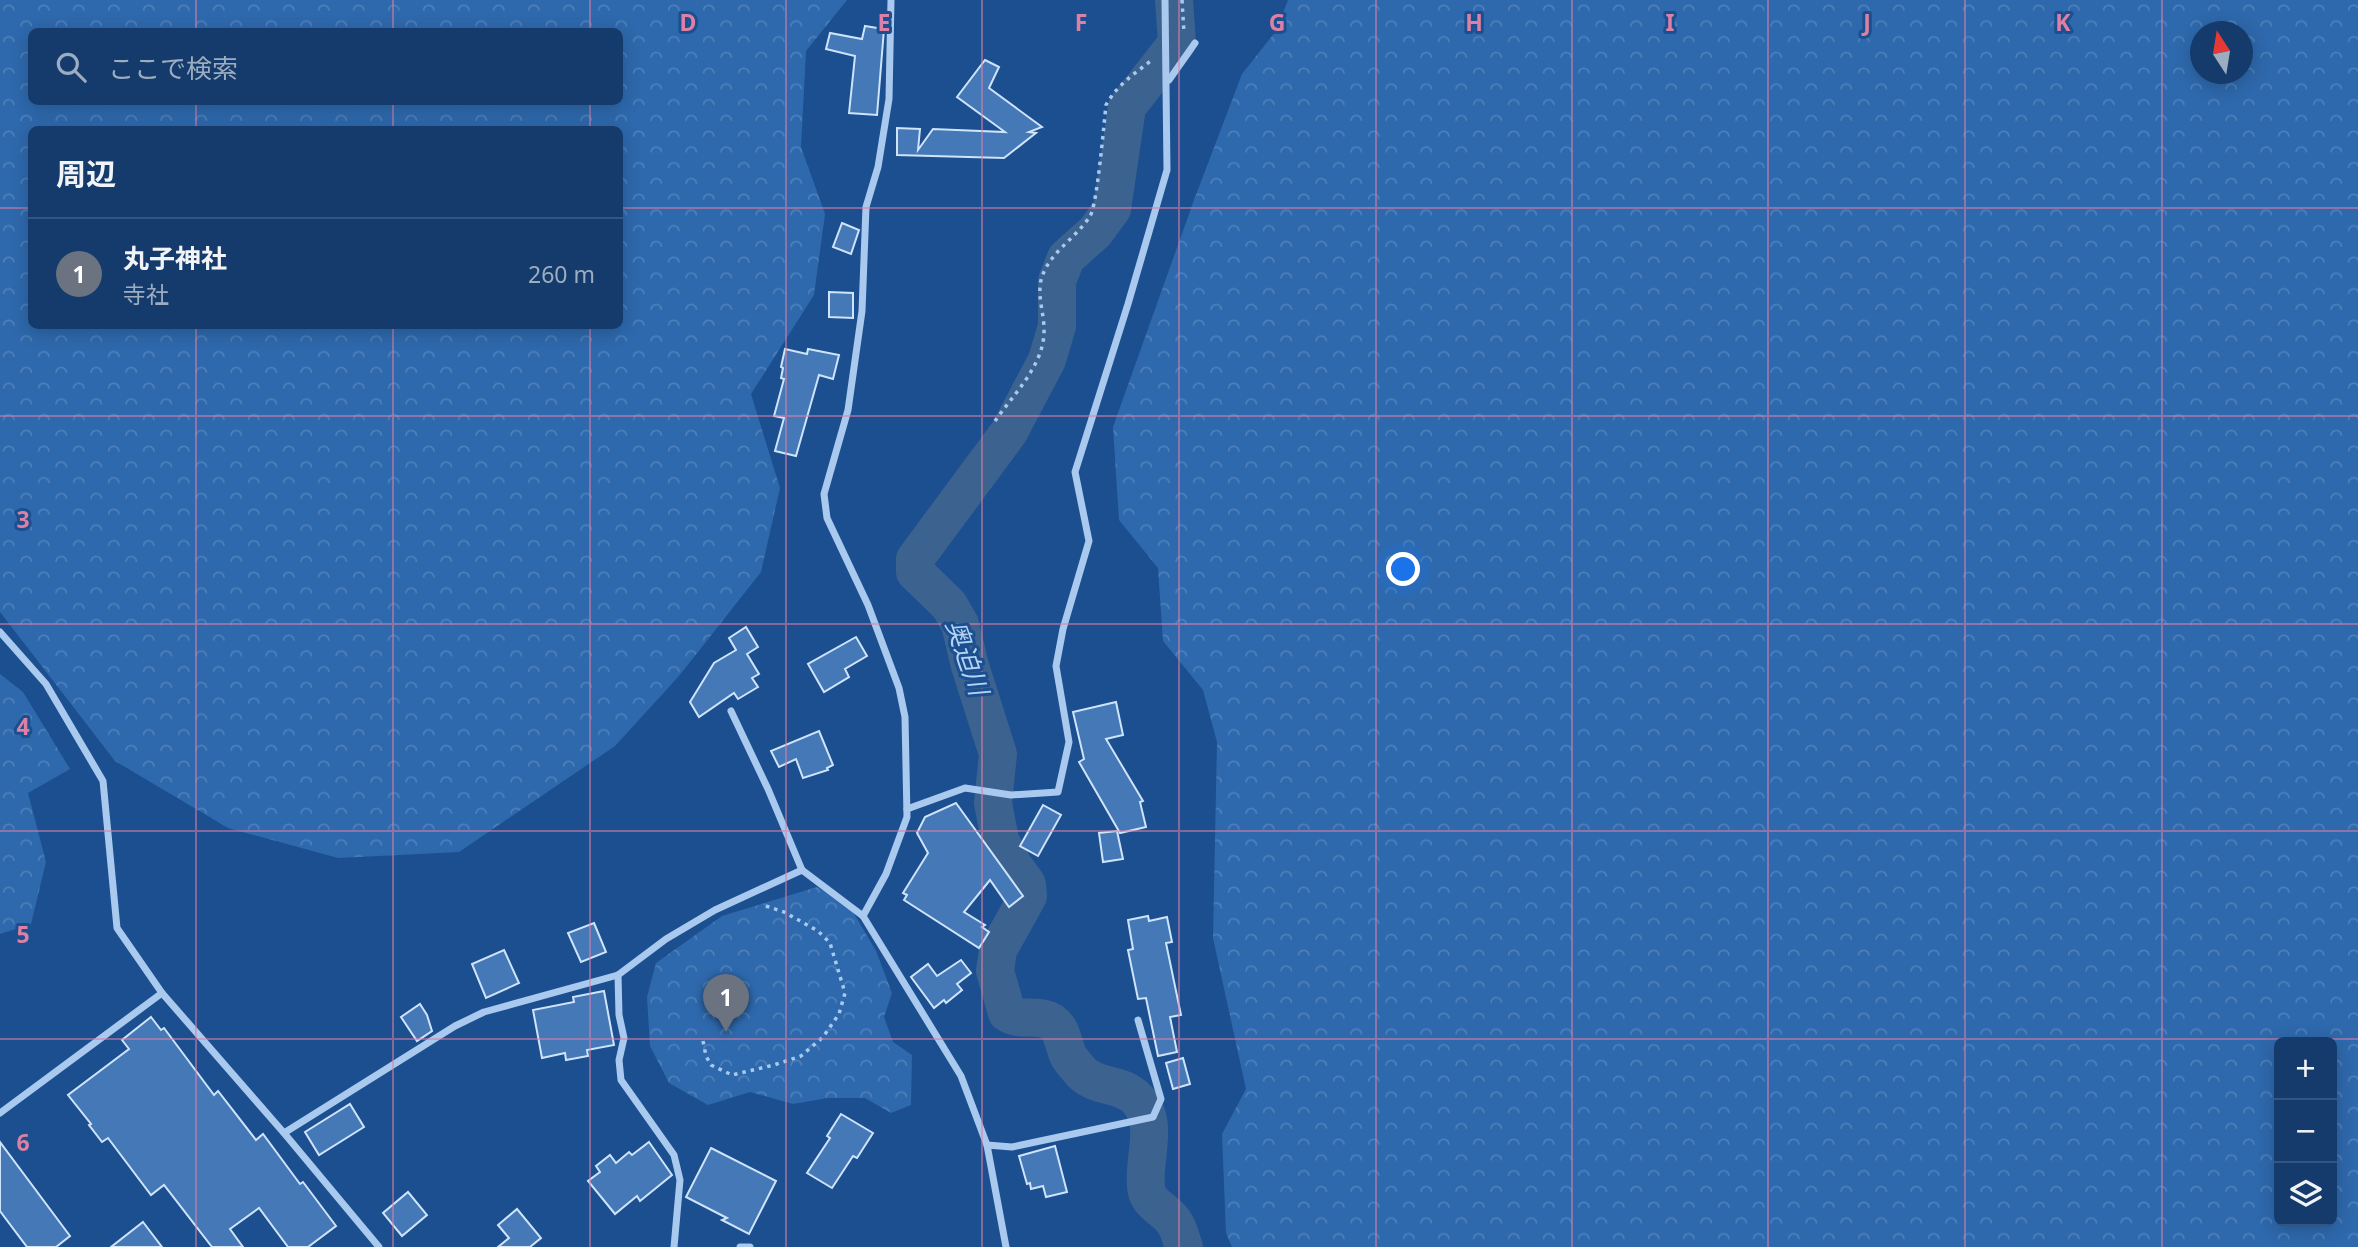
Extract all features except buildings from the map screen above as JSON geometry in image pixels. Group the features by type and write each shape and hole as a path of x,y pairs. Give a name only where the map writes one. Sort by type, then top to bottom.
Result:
{"street":[{"path":"863,916 886,874 907,809 905,717 899,688 868,605 827,518 824,494 848,410 862,310 866,207 878,167 889,99 891,0"},
{"path":"907,809 965,788 1011,795 1058,792 1069,742 1056,666 1063,629 1089,541 1074,472 1128,304 1167,170 1165,0"},
{"path":"1167,81 1195,43"},
{"path":"0,632 46,684 103,781 117,928 162,993 379,1247"},
{"path":"731,711 802,870 863,916 961,1076 987,1145 1006,1247"},
{"path":"284,1133 455,1026 484,1012 618,975 666,939 741,897 802,870"},
{"path":"618,975 619,1015 624,1038 620,1060 621,1080 674,1154 680,1180 674,1247"},
{"path":"0,1113 162,993"},
{"path":"987,1145 1012,1147 1153,1117 1161,1098 1138,1020"},
{"path":"740,1247 750,1247"}],"path":[{"path":"1182,0 1185,56"},
{"path":"995,421 1035,364 1042,346 1044,332 1039,286 1043,273 1092,214 1106,105 1125,80 1167,48"},
{"path":"703,1041 711,1065 732,1074 801,1056 823,1037 839,1014 845,993 830,943 818,931 784,912 741,897"}],"green space":[{"path":"0,0 847,0 806,51 801,147 825,214 814,295 751,394 780,488 761,572 679,676 615,746 459,852 338,858 228,828 115,761 0,612"},
{"path":"1288,0 2358,0 2358,1247 1232,1247 1226,1233 1222,1134 1246,1089 1213,938 1217,742 1203,690 1163,641 1158,568 1119,520 1113,427 1242,74 1276,31"},
{"path":"0,674 23,692 70,769 28,793 46,862 31,924 0,934"},
{"path":"817,887 853,912 876,951 892,993 884,1017 893,1042 912,1055 911,1105 891,1113 865,1098 828,1098 793,1104 750,1092 708,1105 669,1083 650,1046 647,997 656,963 722,916"}],"waterway":[{"name":"奥迫川","path":"1174,0 1177,43 1127,107 1112,209 1095,232 1066,258 1057,281 1057,326 1047,360 1009,432 915,559 915,572 949,605 960,624 970,666 998,754 993,803 1000,840 1027,884 1028,896 998,950 995,971 1007,1013 1052,1022 1061,1033 1069,1057 1081,1072 1094,1081 1124,1090 1144,1108 1149,1129 1147,1192 1153,1202 1174,1222 1184,1247"}],"place":[{"name":"丸子神社","path":"726,1032"}]}
